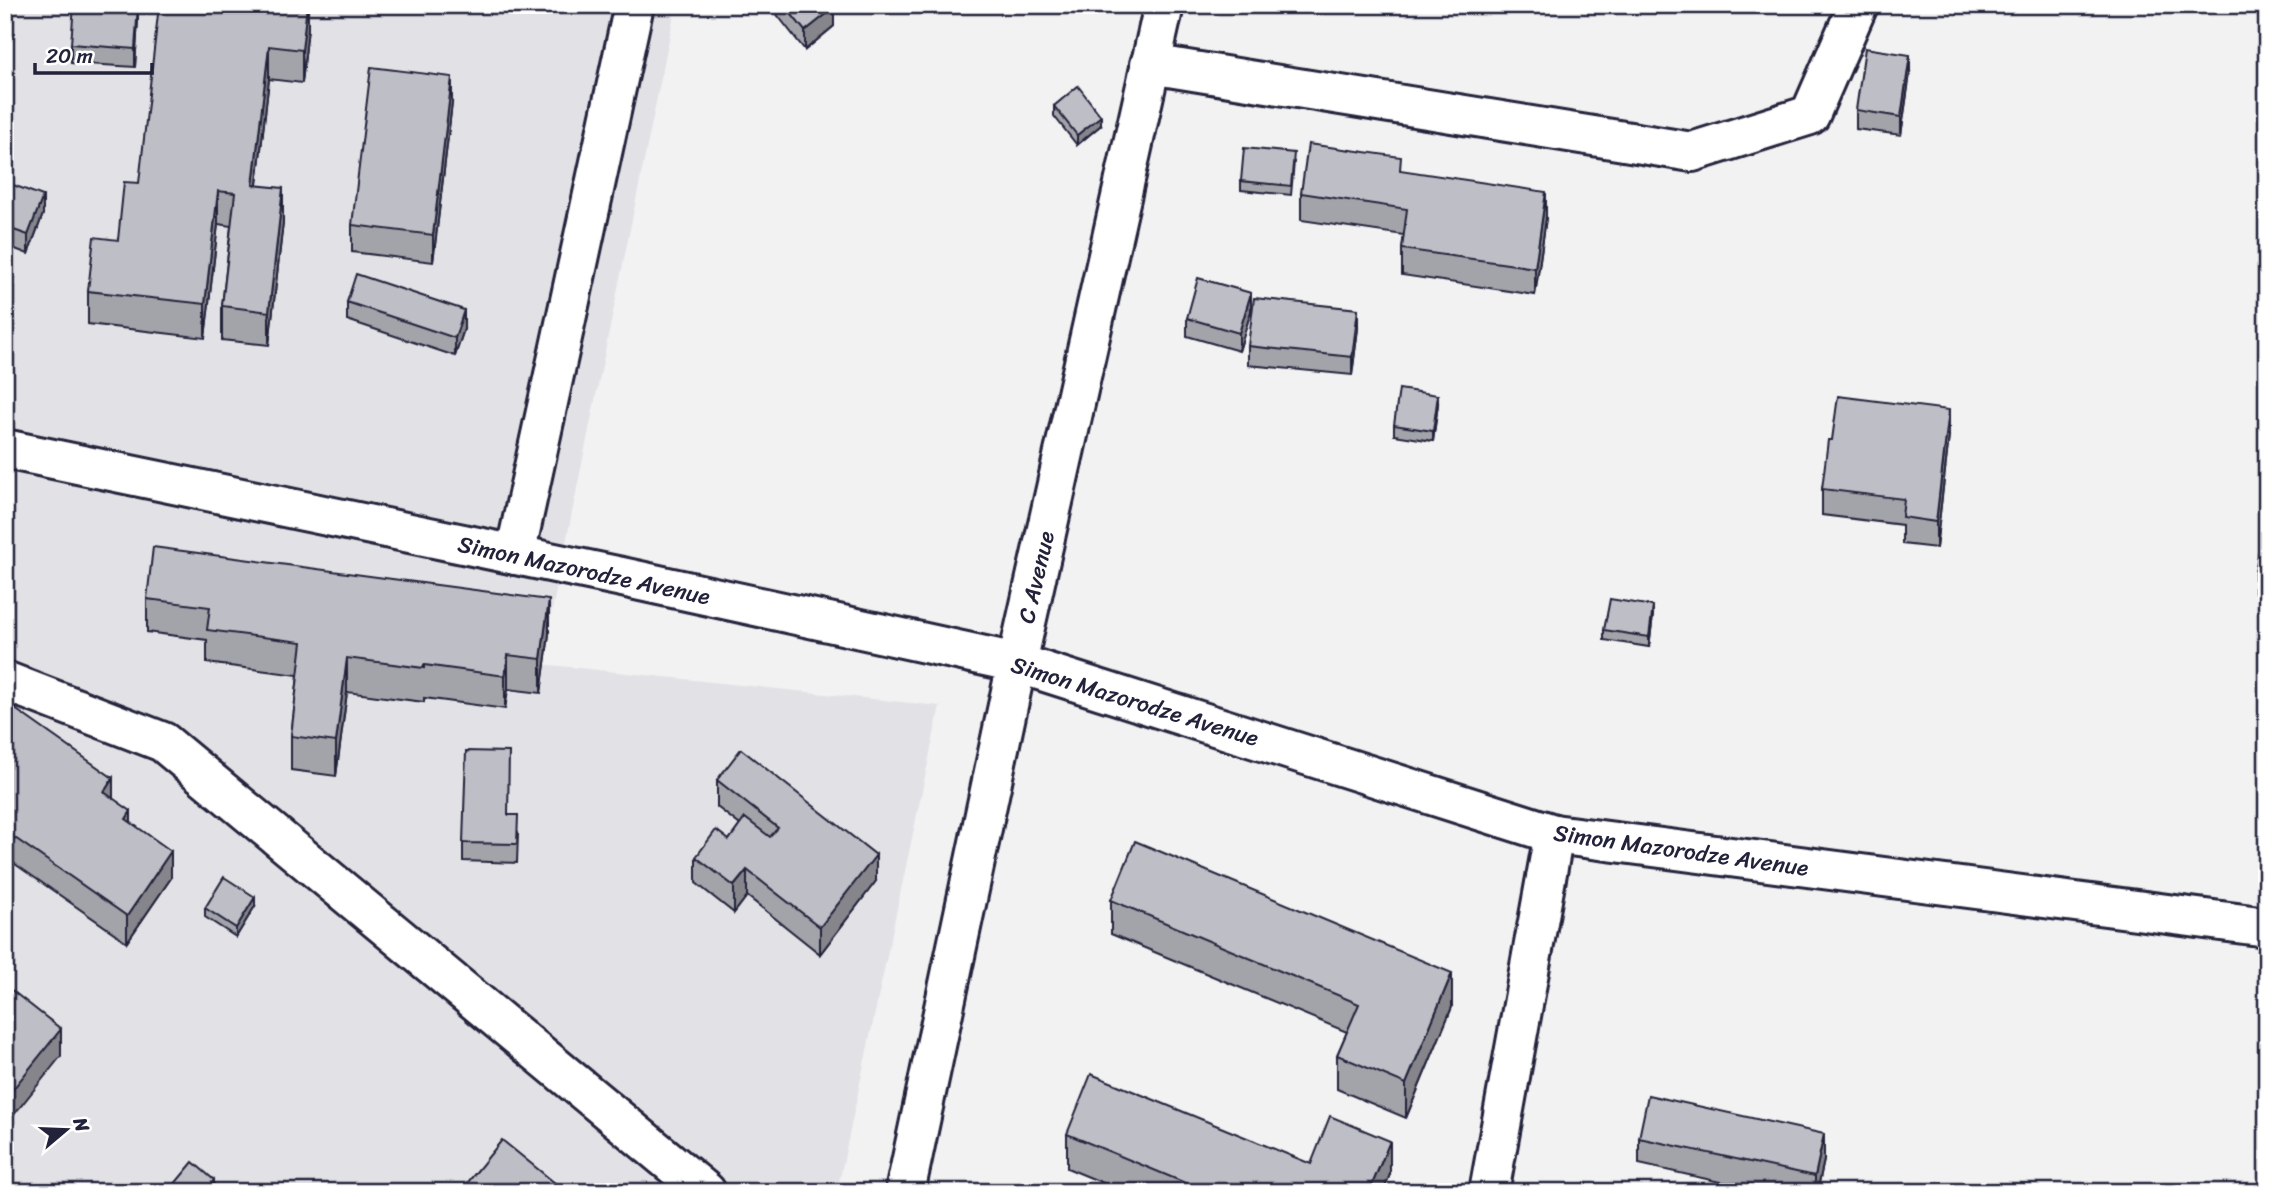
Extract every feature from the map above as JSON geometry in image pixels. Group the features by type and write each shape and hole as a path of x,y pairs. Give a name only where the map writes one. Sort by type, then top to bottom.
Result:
{"street":[{"path":"515,555 634,5"},
{"name":"C Avenue","path":"905,1192 1017,663 1164,5"},
{"path":"1150,64 1692,152 1810,115 1857,5"},
{"name":"Simon Mazorodze Avenue","path":"5,449 1017,663 1554,834 2267,927"},
{"path":"5,681 163,742 706,1192"},
{"path":"1489,1192 1554,834"}],"shaded area":[{"path":"5,5 676,5 541,664 940,706 837,1192 5,1192"}],"building":[{"path":"74,5 138,5 135,49 71,44"},
{"path":"159,5 307,5 302,50 269,46 253,185 283,188 269,312 222,306 235,193 218,191 205,304 88,291 94,237 118,240 124,182 139,183"},
{"path":"784,5 832,5 834,8 805,31"},
{"path":"1865,48 1910,55 1901,117 1856,110"},
{"path":"5,60 12,65 5,75"},
{"path":"371,67 452,77 433,235 352,225"},
{"path":"1078,86 1101,116 1077,135 1054,106"},
{"path":"1308,144 1401,157 1400,170 1546,192 1535,268 1402,249 1407,209 1301,193"},
{"path":"1244,148 1294,153 1291,186 1241,181"},
{"path":"5,182 43,196 28,235 5,227"},
{"path":"356,274 464,310 455,338 347,302"},
{"path":"1198,278 1251,293 1239,333 1187,318"},
{"path":"1254,298 1358,309 1352,357 1248,346"},
{"path":"1399,389 1438,395 1433,431 1394,425"},
{"path":"1838,396 1949,410 1936,522 1902,517 1904,499 1822,489 1828,440 1832,440"},
{"path":"2267,503 2267,576 2255,574"},
{"path":"153,547 549,600 541,659 508,655 505,676 347,658 336,742 291,736 302,642 207,630 210,607 147,599"},
{"path":"1610,599 1653,606 1649,637 1604,630"},
{"path":"11,706 113,778 104,792 131,811 126,819 171,851 127,916 5,831 5,715"},
{"path":"741,749 876,855 820,927 747,870 734,886 696,857 716,830 729,840 745,818 770,837 778,828 717,780"},
{"path":"466,751 509,752 508,815 518,815 517,844 463,843"},
{"path":"1135,841 1452,973 1406,1084 1337,1055 1359,1004 1111,900"},
{"path":"224,877 255,897 236,928 205,908"},
{"path":"5,985 61,1029 5,1099"},
{"path":"1091,1074 1311,1164 1330,1116 1390,1141 1369,1192 1207,1192 1067,1134"},
{"path":"1648,1095 1824,1134 1815,1176 1639,1138"},
{"path":"502,1140 566,1192 460,1192"},
{"path":"193,1162 214,1180 205,1192 168,1192"}]}
